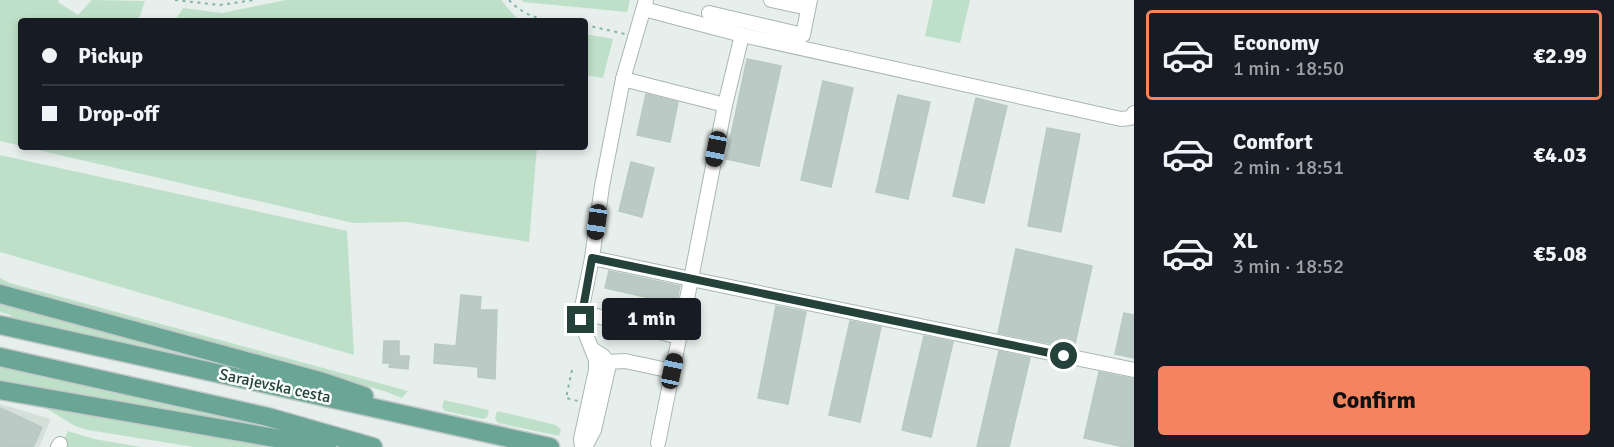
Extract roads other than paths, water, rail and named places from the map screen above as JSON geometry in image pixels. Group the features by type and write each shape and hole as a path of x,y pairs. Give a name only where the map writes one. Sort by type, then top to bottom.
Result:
{"main road":[{"path":"0,294 331,384 371,399 388,411"},
{"name":"Sarajevska cesta","path":"1,326 549,447"},
{"name":"Sarajevska cesta","path":"0,357 268,417 373,447"},
{"path":"0,390 287,443 319,446"}],"lane":[{"path":"584,447 581,439 596,370 596,360 583,327 581,312 623,80 645,5 710,13 802,34 809,4 771,0"},
{"path":"710,13 742,35 1121,119 1130,118 1134,113"},
{"path":"657,443 725,105 742,35"},
{"path":"623,80 725,105"},
{"path":"592,258 1134,370"},
{"path":"581,312 679,337"},
{"path":"584,447 594,430 608,362 592,350"},
{"path":"608,362 625,361 672,371"}]}
